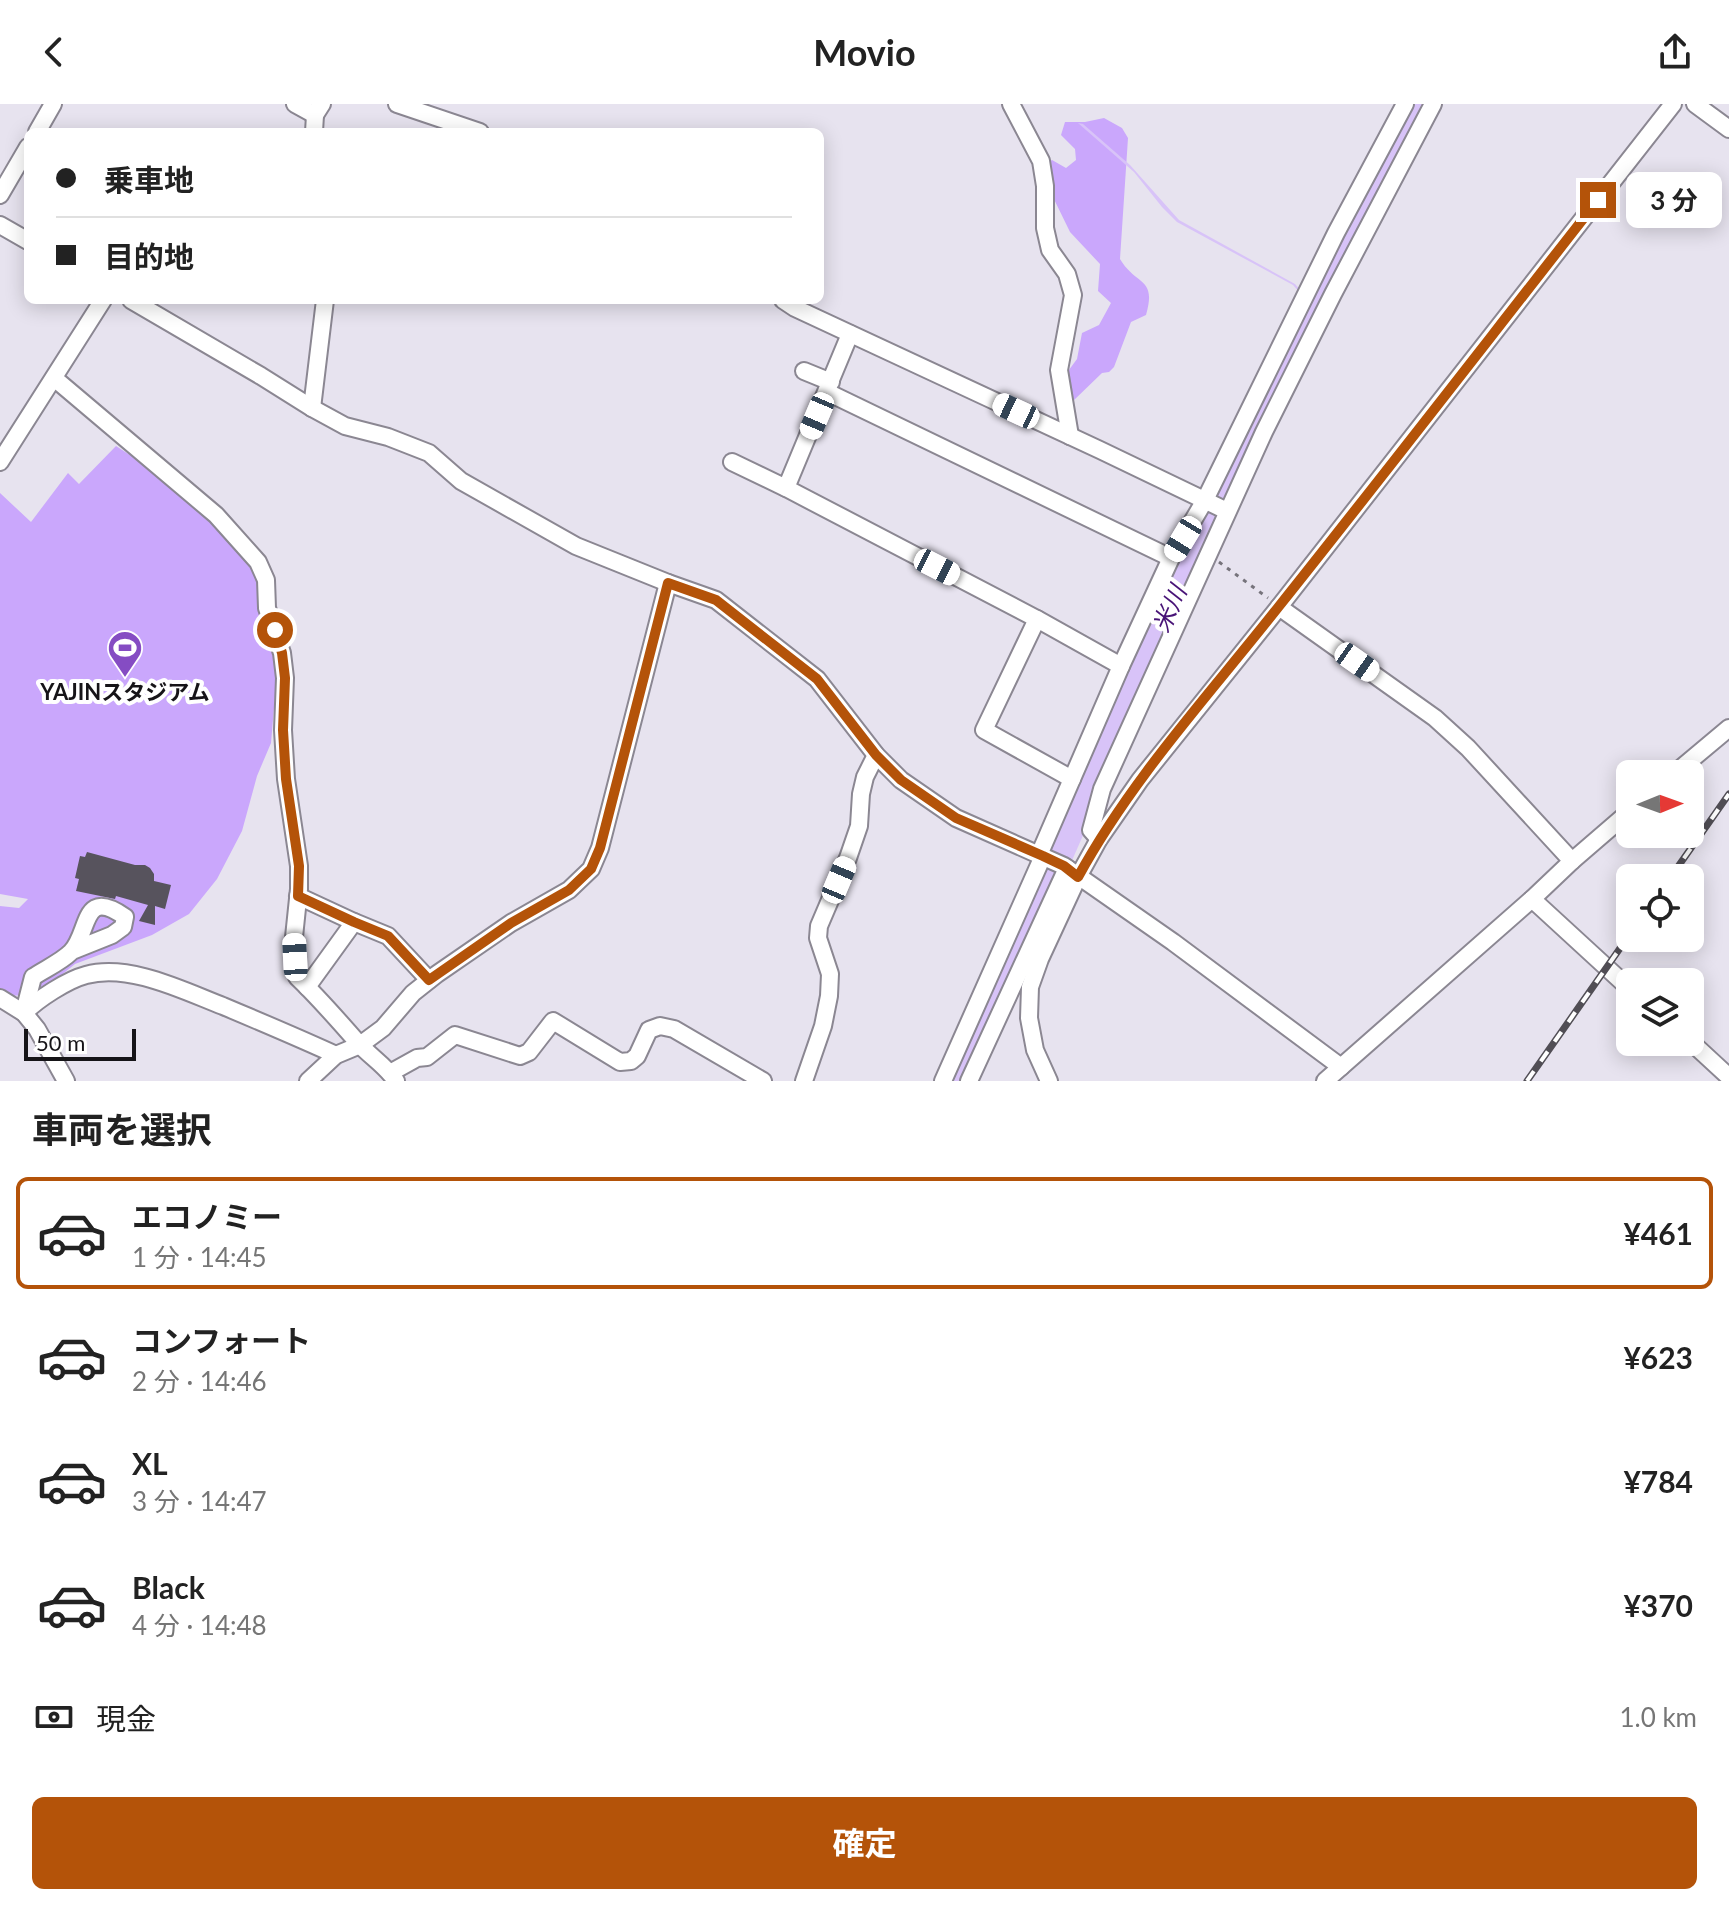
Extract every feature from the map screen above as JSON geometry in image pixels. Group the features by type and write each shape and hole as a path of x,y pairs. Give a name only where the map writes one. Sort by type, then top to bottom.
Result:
{"street":[{"path":"39,128 53,104"},
{"path":"295,104 317,117"},
{"path":"397,104 468,128"},
{"path":"1011,104 1041,161 1045,186 1045,228 1050,250 1067,274 1073,295 1059,370 1070,436"},
{"path":"943,1081 1043,856 1072,779 1121,666 1171,558 1205,500 1330,246 1405,104"},
{"path":"1099,839 1091,830 1102,789 1210,555 1227,511 1326,308 1433,104"},
{"path":"969,1081 1069,871 1099,839 1140,780 1673,104"},
{"path":"1695,104 1729,129"},
{"path":"0,195 24,154"},
{"path":"0,225 24,239"},
{"path":"0,462 100,304"},
{"path":"138,304 345,426 388,437 429,453 461,481 576,546 716,600 817,679 876,755 901,780 956,818 1043,856 1069,871 1173,942 1341,1067"},
{"path":"312,408 325,304"},
{"path":"789,304 1227,511"},
{"path":"786,488 850,334"},
{"path":"804,371 829,387 1171,558"},
{"path":"54,378 216,515 258,562 266,580 267,608 282,653 285,678 285,767 299,866 294,937 297,977 360,1045 393,1077 417,1058 427,1057 455,1035 520,1056 529,1052 553,1021 620,1062 631,1061 637,1056 649,1030 660,1026 674,1029 763,1081"},
{"path":"732,462 1037,619 1121,666"},
{"path":"308,1081 336,1055 360,1045 383,1028 413,993 429,980 511,923 569,890 591,869 600,848 668,583"},
{"path":"1279,607 1435,718 1468,748 1572,861"},
{"path":"1037,619 984,730 1072,779"},
{"path":"1691,760 1729,728"},
{"path":"804,1081 823,1026 829,996 830,974 818,938 819,926 859,826 865,777 876,755"},
{"path":"1325,1081 1616,823"},
{"path":"1049,1081 1035,1050 1029,1018 1030,987 1069,871"},
{"path":"298,896 388,936 429,980"},
{"path":"1532,899 1616,976"},
{"path":"307,987 354,922"},
{"path":"24,1013 33,977 72,951"},
{"path":"24,1013 35,1002 87,975 115,972 174,987 336,1055"},
{"path":"0,998 24,1013 37,1029 66,1081"},
{"path":"1704,1054 1729,1077"}],"path":[{"path":"1210,555 1279,607"}],"shaded area":[{"path":"1104,118 1122,128 1128,138 1120,259 1147,288 1149,303 1146,315 1131,322 1114,367 1102,373 1073,401 1066,374 1077,359 1082,333 1099,325 1111,303 1098,291 1100,264 1070,232 1050,191 1047,163 1052,160 1066,168 1076,160 1075,149 1061,135 1065,122"},
{"path":"1078,123 1130,165 1179,220 1295,284 1301,294 1293,285 1177,222 1134,172"},
{"name":"YAJINスタジアム","path":"116,446 136,459 210,522 252,566 259,582 259,613 275,655 271,743 257,776 242,831 217,879 189,914 152,935 75,964 38,994 10,996 0,990 0,906 19,908 28,899 0,894 0,493 31,522 68,473 79,484"}],"building":[{"path":"87,852 145,865 154,874 154,881 171,885 165,909 155,906 155,925 139,921 148,905 116,896 115,899 76,891 79,879 75,878 80,856 85,857"}],"waterway":[{"name":"米川","path":"959,1081 1197,548 1332,269 1423,104"}],"railway":[{"path":"1680,864 1729,794"},
{"path":"1527,1081 1617,952"}],"place":[{"name":"YAJINスタジアム","path":"125,679"}],"route":[{"path":"275,630 285,678 283,730 286,779 299,866 298,896 388,936 429,980 511,923 569,890 591,869 600,848 668,583 716,600 817,679 876,755 901,780 956,818 1064,866 1078,877 1099,839 1140,780 1598,200"}]}
